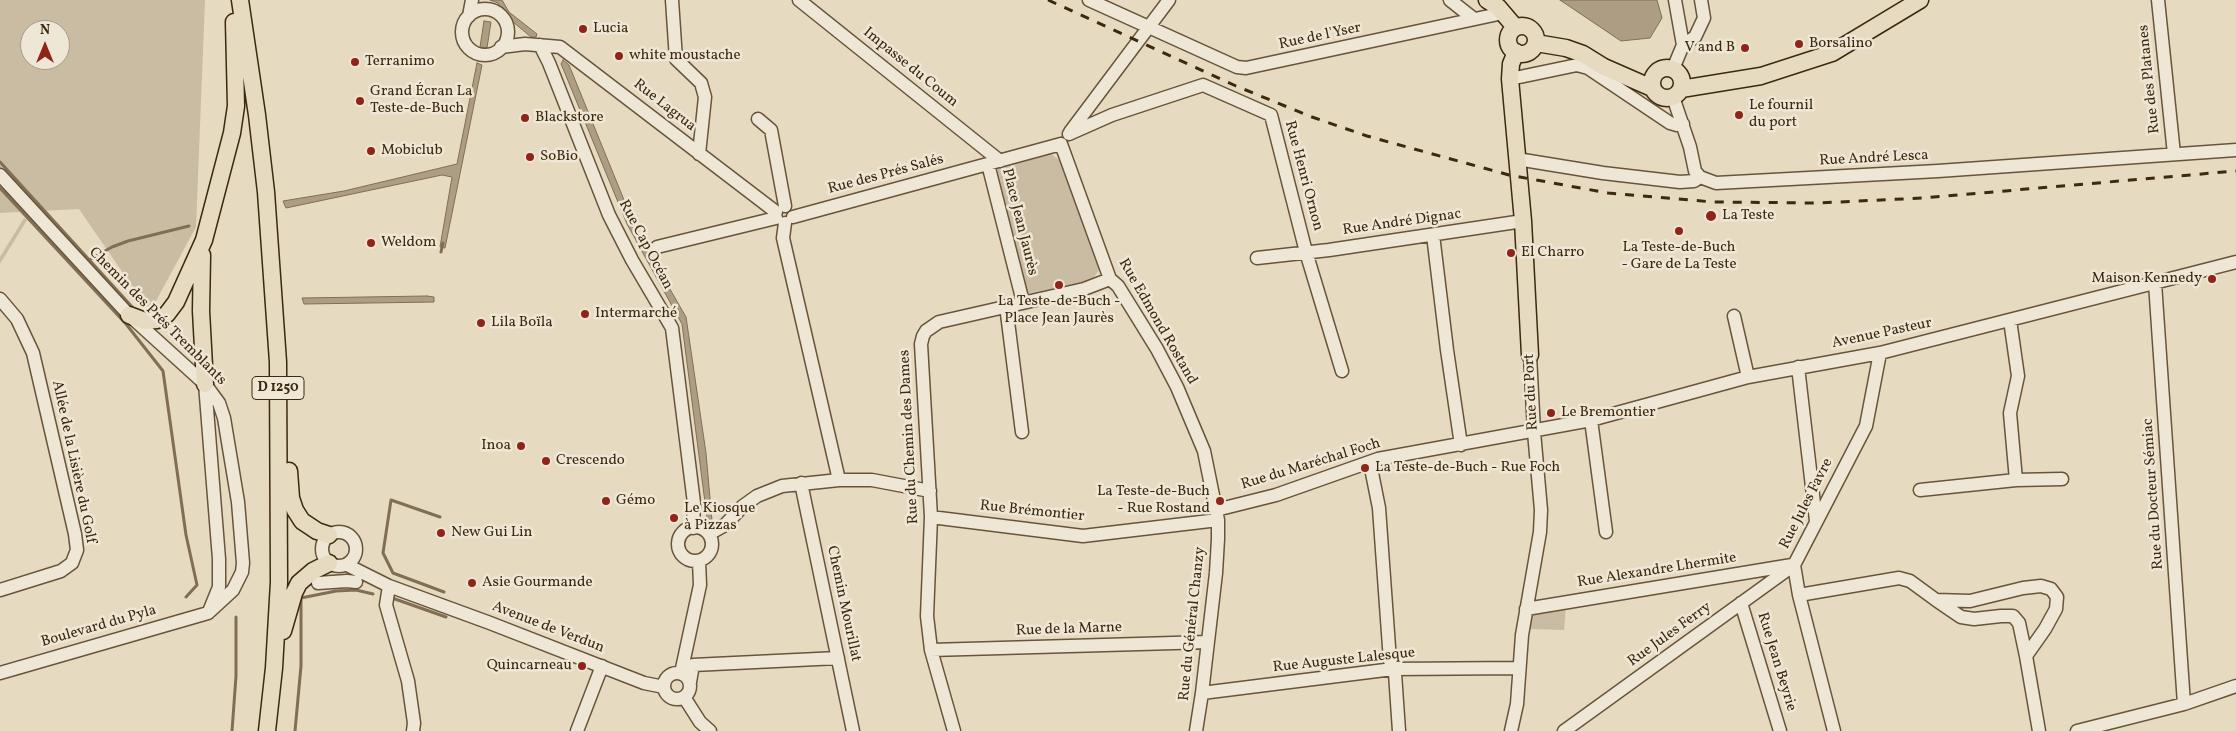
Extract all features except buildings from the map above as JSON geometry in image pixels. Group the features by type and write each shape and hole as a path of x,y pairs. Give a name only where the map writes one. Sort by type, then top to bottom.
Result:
{"main road":[{"path":"129,315 145,321 157,320 167,314 176,302 204,240 232,133 236,106 235,34 231,0"},
{"name":"D 1250","path":"240,0 266,192 278,362 279,573 274,662 267,731"},
{"path":"1487,0 1515,27 1529,27 1535,34 1536,43 1528,52 1516,52 1508,42 1510,34 1515,27"},
{"path":"1626,76 1656,72 1664,68 1677,83 1704,84 1761,76 1832,53 1920,0"},
{"path":"1536,43 1566,48 1583,54 1604,67 1652,88 1663,98 1677,83"},
{"name":"Rue du Port","path":"1516,52 1511,64 1510,79 1523,221 1530,355"},
{"path":"1652,88 1652,79 1656,72"},
{"path":"204,240 200,293 205,384"},
{"path":"278,362 291,498 295,510 302,521 316,531 329,535"},
{"path":"274,662 296,588 313,571 337,565"}],"street":[{"path":"469,16 482,5 502,17 507,30 507,38 501,47 488,55 474,52 467,46 462,31 469,16 472,0"},
{"path":"672,0 676,59 701,83 705,98 700,154"},
{"name":"Impasse du Coum","path":"799,0 994,163"},
{"name":"Rue de l'Yser","path":"1089,0 1246,68 1255,68 1502,13"},
{"path":"1061,144 1169,0"},
{"path":"1450,0 1474,19"},
{"path":"1675,0 1683,45 1677,83 1683,124 1695,171 1700,177"},
{"path":"1683,45 1695,37 1704,18 1701,0"},
{"name":"Rue des Platanes","path":"2158,0 2174,154"},
{"path":"507,30 525,44"},
{"name":"Rue Lagrua","path":"501,47 525,44 560,46 700,154 783,215"},
{"name":"Rue Cap Océan","path":"540,46 549,62 609,215 632,260 672,328 694,503 693,528"},
{"path":"1510,79 1577,65 1588,68 1670,123 1683,124"},
{"name":"Rue Henri Ornon","path":"1069,134 1112,116 1203,85 1271,116 1306,252"},
{"path":"758,119 771,130 783,215 783,238 839,480"},
{"name":"Place Jean Jaurès","path":"1022,302 994,163 1061,144"},
{"name":"Rue Edmond Rostand","path":"1061,144 1110,279 1118,286 1157,349 1200,441 1217,515"},
{"name":"Rue André Lesca","path":"1517,159 1603,173 1680,182 1694,181 1700,177 1716,183 1929,172 2236,150"},
{"name":"Rue des Prés Salés","path":"783,215 994,163"},
{"name":"Chemin des Prés Tremblants","path":"0,175 129,315 205,384 219,403 224,418 238,502 243,553 242,572 233,590 208,613"},
{"path":"657,247 783,215"},
{"name":"Rue André Dignac","path":"1257,258 1523,221"},
{"path":"1433,235 1461,445"},
{"path":"1306,252 1342,371"},
{"name":"Avenue Pasteur","path":"1534,432 1591,420 1748,377 1880,353 2236,262"},
{"name":"Rue du Chemin des Dames","path":"954,731 931,650 927,616 931,517 921,344 923,336 926,330 939,322 1084,289 1110,279"},
{"name":"Rue du Docteur Sémiac","path":"2155,283 2184,704"},
{"name":"Allée de la Lisière du Golf","path":"0,299 17,318 33,353 75,534 77,550 72,563 61,571 0,590"},
{"path":"1006,306 1022,432"},
{"path":"1734,316 1748,377"},
{"path":"2010,320 2018,376 2010,414 2016,480"},
{"name":"Rue Jules Favre","path":"1834,731 1799,594 1794,565 1866,426 1880,353"},
{"name":"Rue du Port","path":"1511,731 1517,704 1526,609 1540,532 1541,510 1530,355"},
{"path":"1798,367 1816,520"},
{"path":"205,384 218,528 219,577 217,596 208,613"},
{"path":"1591,420 1606,532"},
{"name":"Rue du Maréchal Foch","path":"1217,515 1378,459 1534,432"},
{"path":"1370,463 1379,508 1390,661 1396,672 1400,731"},
{"path":"1920,490 2016,480 2062,479"},
{"path":"709,534 725,525 743,506 757,496 771,489 801,483 872,480 930,492"},
{"name":"Chemin Mourillat","path":"801,483 854,731"},
{"name":"Rue Brémontier","path":"931,517 1084,536 1217,515"},
{"name":"Rue du Général Chanzy","path":"1196,731 1216,573 1217,515"},
{"path":"693,528 704,530 709,534 712,545 707,556 699,561 688,560 681,554 678,545 680,537 685,531 693,528"},
{"path":"337,565 324,557 322,549 324,541 329,535 338,531 347,533 356,544 361,578"},
{"path":"337,565 356,554"},
{"path":"686,678 669,675 664,687 671,698 684,697 689,691 686,678 700,585 699,561"},
{"path":"336,581 337,565"},
{"name":"Avenue de Verdun","path":"337,565 361,578 389,586 644,683 664,687"},
{"name":"Rue Alexandre Lhermite","path":"1526,609 1794,565"},
{"name":"Rue Jules Ferry","path":"1564,731 1794,565"},
{"name":"Avenue de Verdun","path":"318,583 361,578"},
{"path":"1799,594 1899,578 1910,581 1961,617 1974,619 2013,616 2019,623 2039,731"},
{"path":"389,586 386,605 408,680 414,731"},
{"path":"1936,600 1970,601 2023,588 2041,586 2051,589 2057,597 2056,609 2026,656"},
{"name":"Rue Jean Beyrie","path":"1741,603 1780,731"},
{"name":"Boulevard du Pyla","path":"0,673 208,613"},
{"name":"Rue de la Marne","path":"931,650 1208,642"},
{"path":"686,678 693,665 838,658"},
{"path":"577,731 602,666"},
{"name":"Rue Auguste Lalesque","path":"1202,693 1393,669 1519,668"},
{"path":"2077,731 2184,704 2236,686"},
{"path":"684,697 700,722 710,731"}],"shaded area":[{"path":"0,0 205,0 196,227 150,312 79,209 0,213"},
{"path":"490,0 502,0 509,12 537,34 536,37 531,37 506,16 498,3"},
{"path":"1560,0 1657,0 1662,18 1650,38 1621,41"},
{"path":"484,21 491,22 487,48 480,47"},
{"path":"563,60 569,65 631,217 686,317 706,453 712,521 707,518 682,324 627,224 561,64"},
{"path":"477,63 482,65 445,248 440,247 452,177 442,175 286,208 283,201 344,191 457,164"},
{"path":"1051,154 1059,160 1099,270 1092,280 1028,294 997,169"},
{"path":"24,218 27,220 0,264 0,257"},
{"path":"434,297 434,302 304,304 302,298"},
{"path":"1566,607 1564,630 1530,629 1533,611"}],"waterway":[{"path":"0,162 134,309"},
{"path":"0,188 126,324 163,371 186,535 197,585 186,597"},
{"path":"89,260 112,247 128,241 189,226"},
{"path":"441,252 443,243"},
{"path":"440,517 391,500 383,553 393,573 444,592"},
{"path":"295,731 301,666 301,598 336,591 356,590 373,594"},
{"path":"395,599 446,617"},
{"path":"232,731 236,676 236,617"}],"railway":[{"path":"1048,0 1236,86 1312,117 1367,136 1509,175 1608,193 1713,202 1817,203 1923,198 2236,171"}],"place":[{"name":"Lucia","path":"583,29"},
{"name":"Borsalino","path":"1799,44"},
{"name":"V and B","path":"1745,48"},
{"name":"white moustache","path":"619,56"},
{"name":"Terranimo","path":"355,62"},
{"name":"Grand Écran La Teste-de-Buch","path":"360,101"},
{"name":"Le fournil du port","path":"1739,115"},
{"name":"Blackstore","path":"525,118"},
{"name":"Mobiclub","path":"371,151"},
{"name":"SoBio","path":"530,157"},
{"name":"La Teste","path":"1711,216"},
{"name":"La Teste-de-Buch - Gare de La Teste","path":"1679,231"},
{"name":"Weldom","path":"371,243"},
{"name":"El Charro","path":"1511,253"},
{"name":"Maison Kennedy","path":"2212,279"},
{"name":"La Teste-de-Buch - Place Jean Jaurès","path":"1059,285"},
{"name":"Intermarché","path":"585,314"},
{"name":"Lila Boïla","path":"481,323"},
{"name":"Le Bremontier","path":"1551,413"},
{"name":"Inoa","path":"521,446"},
{"name":"Crescendo","path":"546,461"},
{"name":"La Teste-de-Buch - Rue Foch","path":"1365,468"},
{"name":"Gémo","path":"606,501"},
{"name":"La Teste-de-Buch - Rue Rostand","path":"1220,501"},
{"name":"Le Kiosque à Pizzas","path":"674,518"},
{"name":"New Gui Lin","path":"441,533"},
{"name":"Asie Gourmande","path":"472,583"},
{"name":"Quincarneau","path":"582,666"}]}
